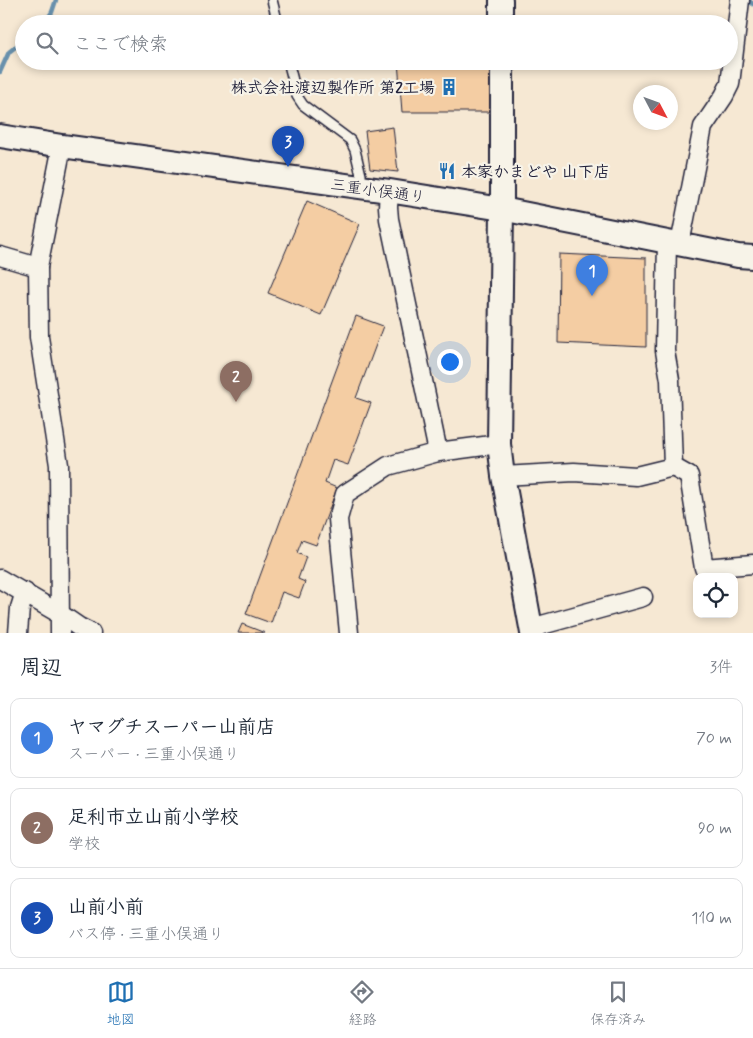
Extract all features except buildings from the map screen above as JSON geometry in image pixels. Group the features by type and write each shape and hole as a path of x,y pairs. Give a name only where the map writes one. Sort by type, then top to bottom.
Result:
{"street":[{"path":"501,0 501,15"},
{"path":"738,17 740,0"},
{"path":"502,70 499,444 503,476 532,631 643,597"},
{"path":"673,467 670,380 664,351 673,242 703,127 724,96 730,84 732,70"},
{"name":"三重小俣通り","path":"0,136 389,191 502,209 673,242 748,260"},
{"path":"60,633 59,466 39,337 38,266 62,146"},
{"path":"389,191 389,219 438,452"},
{"path":"0,256 38,266"},
{"path":"349,633 338,519 345,494 388,466 438,452 499,444"},
{"path":"503,476 574,472 636,476 673,467 690,476 704,568 753,564"},
{"path":"0,578 60,614 79,628 91,633"},
{"path":"18,633 20,608 25,592"}],"lane":[{"path":"272,0 276,15"},
{"path":"290,70 296,96 304,105 350,140 355,150 361,175 361,187"}],"waterway":[{"path":"50,15 56,0"},
{"path":"748,0 753,4"},
{"path":"0,72 9,52 15,47"}],"place":[{"name":"株式会社渡辺製作所 第2工場","path":"449,87"},
{"name":"山前小前","path":"288,167"},
{"name":"本家かまどや 山下店","path":"447,171"},
{"name":"ヤマグチスーパー山前店","path":"592,296"},
{"name":"足利市立山前小学校","path":"236,402"}]}
